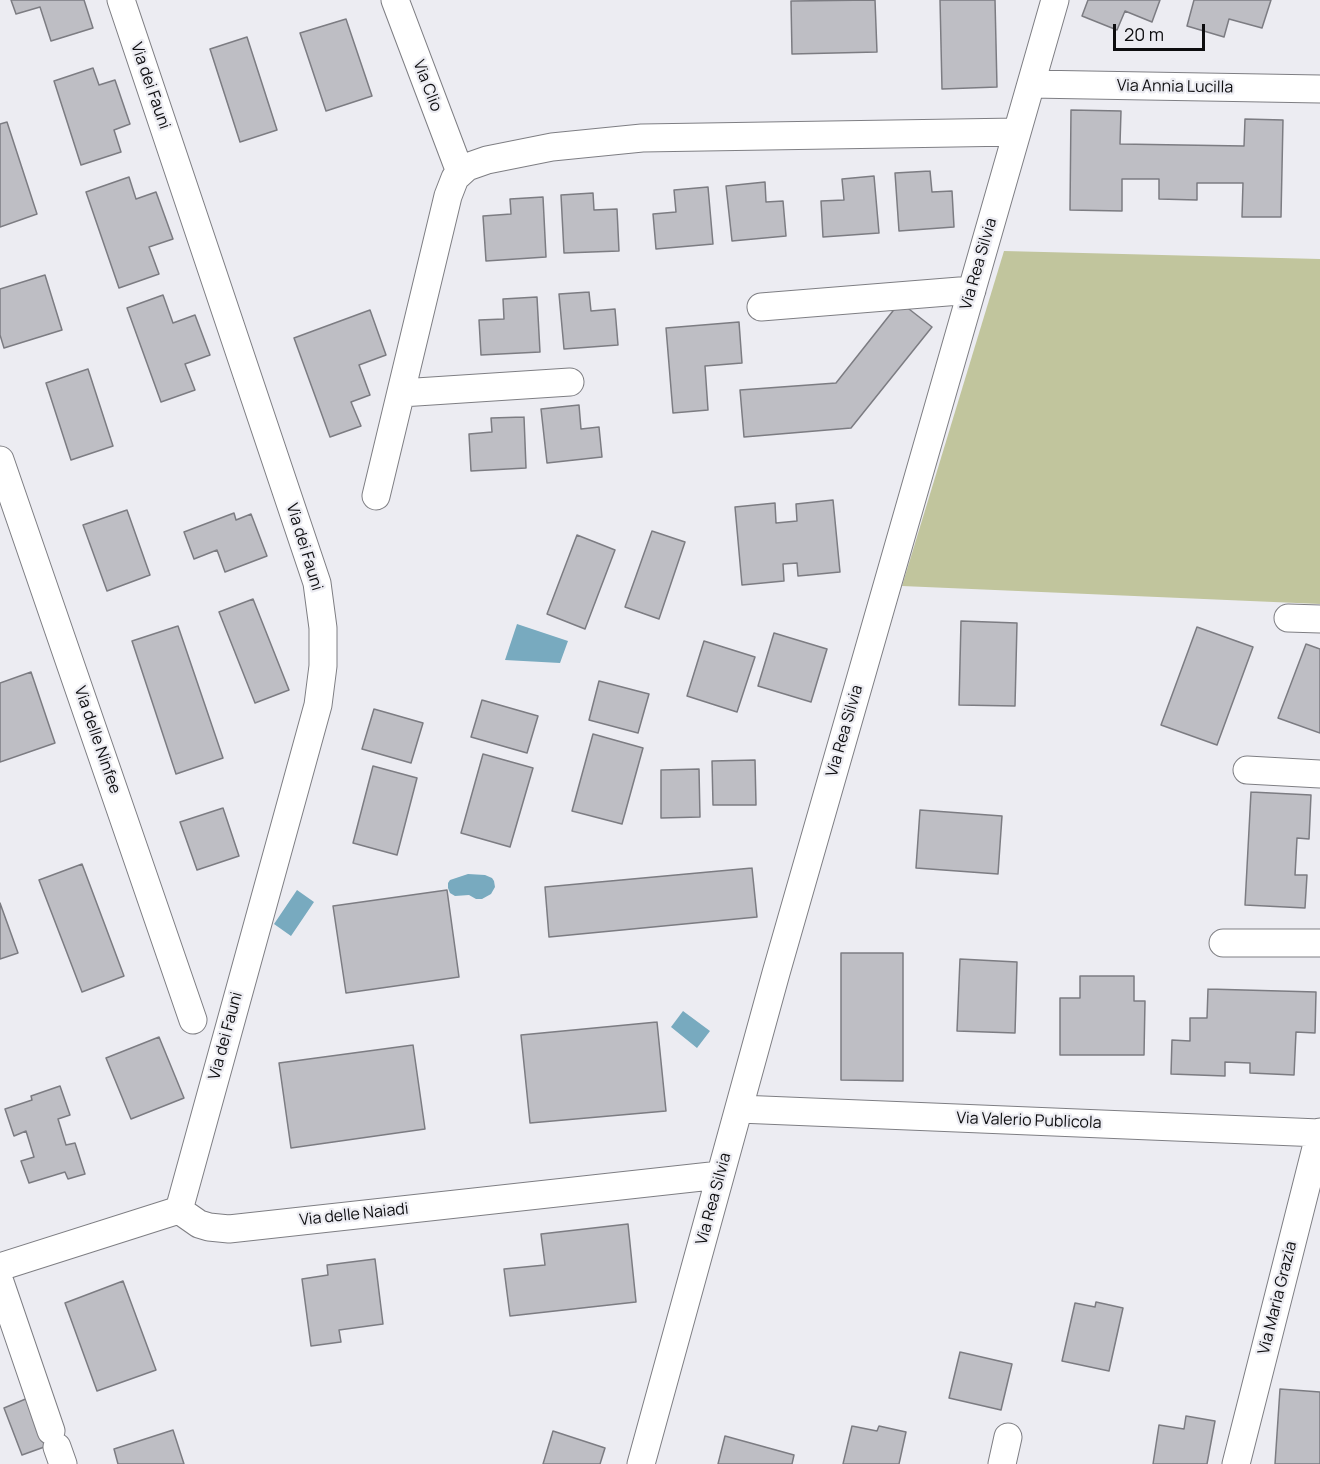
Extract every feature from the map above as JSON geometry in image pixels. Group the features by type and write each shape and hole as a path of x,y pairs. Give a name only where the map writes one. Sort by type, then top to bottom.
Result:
{"street":[{"name":"Via dei Fauni","path":"122,0 317,583 323,628 323,666 318,705 178,1210"},
{"name":"Via Clio","path":"395,0 460,172"},
{"name":"Via Rea Silvia","path":"641,1464 779,962 1056,0"},
{"name":"Via Annia Lucilla","path":"1031,84 1320,90"},
{"path":"376,496 448,196 455,178 467,167 488,159 552,147 618,139 1017,132"},
{"path":"761,307 972,290"},
{"path":"401,393 570,382"},
{"name":"Via delle Ninfee","path":"0,460 193,1020"},
{"path":"1288,618 1320,619"},
{"path":"1247,770 1320,774"},
{"path":"1223,943 1320,943"},
{"name":"Via Valerio Publicola","path":"739,1109 1320,1133"},
{"name":"Via Maria Grazia","path":"1236,1464 1320,1133"},
{"name":"Via delle Naiadi","path":"178,1210 199,1224 229,1229 720,1175"},
{"path":"0,1267 178,1210"},
{"path":"0,1281 57,1447"},
{"path":"1002,1464 1008,1437"}],"green space":[{"path":"1004,251 1320,259 1320,604 902,586"}],"water":[{"path":"517,624 568,641 560,663 505,660"},
{"path":"468,874 485,875 492,878 495,887 491,894 482,899 476,899 469,895 455,896 450,893 448,883 450,880"},
{"path":"297,890 314,902 291,936 274,924"},
{"path":"683,1011 710,1031 697,1048 671,1027"}],"building":[{"path":"11,0 84,0 93,28 51,41 40,7 16,14"},
{"path":"875,0 877,52 792,54 791,1"},
{"path":"940,0 995,0 997,87 942,89"},
{"path":"1088,0 1160,0 1152,22 1125,11 1117,30 1082,16"},
{"path":"1194,0 1271,0 1262,28 1229,19 1224,37 1187,26"},
{"path":"346,19 372,96 326,111 300,33"},
{"path":"247,37 277,130 240,142 210,49"},
{"path":"93,68 99,85 115,80 130,124 114,130 121,152 81,165 54,81"},
{"path":"1071,110 1121,111 1120,144 1244,146 1245,119 1283,120 1281,217 1242,217 1243,183 1197,183 1197,200 1159,199 1159,179 1122,179 1122,211 1070,210"},
{"path":"7,122 37,214 0,227 0,124"},
{"path":"930,171 932,192 952,191 954,227 899,231 895,173"},
{"path":"874,176 879,233 823,237 821,201 844,200 842,179"},
{"path":"129,177 136,199 156,192 173,239 149,247 159,274 119,288 86,192"},
{"path":"765,182 766,202 783,201 786,236 732,241 726,186"},
{"path":"708,187 713,244 656,249 653,214 676,212 674,190"},
{"path":"593,193 594,210 617,209 619,251 564,253 561,195"},
{"path":"543,197 546,257 486,261 483,216 511,214 510,199"},
{"path":"45,275 62,330 4,348 0,335 0,289"},
{"path":"589,292 591,311 615,309 618,345 564,349 559,294"},
{"path":"163,295 173,323 195,315 210,355 185,364 195,390 161,402 127,308"},
{"path":"537,297 540,352 481,355 479,320 504,319 503,299"},
{"path":"900,302 932,327 851,428 744,437 740,390 836,383"},
{"path":"370,310 386,355 359,365 370,395 351,402 361,426 330,437 294,338"},
{"path":"739,322 742,363 705,366 708,410 673,413 666,328"},
{"path":"88,369 113,446 71,460 46,383"},
{"path":"579,405 581,429 599,427 602,457 547,463 541,409"},
{"path":"524,417 526,468 471,471 469,434 492,432 491,418"},
{"path":"833,500 840,572 798,576 797,563 783,564 784,581 742,585 735,507 775,503 776,523 797,521 796,504"},
{"path":"127,510 150,575 107,591 83,525"},
{"path":"234,513 236,520 251,514 267,556 225,572 217,550 194,559 184,532"},
{"path":"652,531 685,542 659,619 625,607"},
{"path":"577,535 615,550 585,629 547,614"},
{"path":"253,599 289,690 255,703 219,612"},
{"path":"961,621 1017,623 1015,706 959,705"},
{"path":"178,626 223,758 176,774 132,641"},
{"path":"1197,627 1253,647 1217,745 1161,725"},
{"path":"774,633 827,649 811,702 758,686"},
{"path":"704,641 755,657 737,712 687,696"},
{"path":"1306,644 1320,649 1320,733 1278,718"},
{"path":"31,672 55,743 0,762 0,683"},
{"path":"599,681 649,694 638,733 589,720"},
{"path":"482,700 538,716 527,753 471,737"},
{"path":"374,709 423,723 411,763 362,749"},
{"path":"593,734 643,748 622,824 572,811"},
{"path":"483,754 533,768 510,847 461,833"},
{"path":"755,760 756,805 713,805 712,761"},
{"path":"373,766 417,778 397,855 353,843"},
{"path":"699,769 700,817 661,818 661,770"},
{"path":"1251,792 1311,795 1309,839 1297,838 1295,875 1307,875 1305,908 1245,905"},
{"path":"223,808 239,856 197,870 180,822"},
{"path":"920,810 1002,816 998,874 916,868"},
{"path":"82,864 124,976 82,992 39,880"},
{"path":"752,868 757,917 549,937 545,887"},
{"path":"447,890 459,977 346,993 333,906"},
{"path":"0,903 18,953 0,959"},
{"path":"841,953 903,953 903,1081 841,1080"},
{"path":"960,959 1017,962 1015,1033 957,1031"},
{"path":"1080,976 1134,976 1134,1001 1145,1001 1144,1055 1060,1055 1060,998 1080,998"},
{"path":"1208,989 1316,992 1315,1033 1296,1032 1294,1075 1250,1073 1250,1063 1225,1062 1225,1076 1171,1074 1172,1040 1190,1041 1190,1018 1207,1018"},
{"path":"657,1022 666,1111 530,1123 521,1035"},
{"path":"159,1037 184,1098 131,1119 106,1058"},
{"path":"413,1045 425,1129 291,1148 279,1063"},
{"path":"60,1086 70,1115 58,1119 66,1145 75,1143 85,1174 68,1179 65,1172 29,1183 21,1161 34,1157 26,1131 14,1136 5,1109 32,1100 31,1096"},
{"path":"628,1224 636,1302 510,1316 504,1269 545,1265 541,1234"},
{"path":"375,1259 383,1324 339,1330 341,1342 311,1346 302,1279 328,1275 327,1265"},
{"path":"123,1281 156,1370 97,1391 65,1303"},
{"path":"1096,1302 1123,1308 1109,1371 1062,1361 1075,1303 1095,1307"},
{"path":"960,1352 1012,1364 1001,1410 949,1398"},
{"path":"1280,1389 1320,1392 1320,1464 1275,1464"},
{"path":"28,1398 47,1446 22,1455 4,1408"},
{"path":"1186,1416 1215,1421 1207,1464 1153,1464 1159,1425 1184,1429"},
{"path":"852,1426 877,1431 879,1426 906,1432 899,1464 843,1464"},
{"path":"173,1430 184,1464 118,1464 114,1449"},
{"path":"553,1431 605,1448 600,1464 543,1464"},
{"path":"725,1436 794,1455 792,1464 718,1464"}]}
